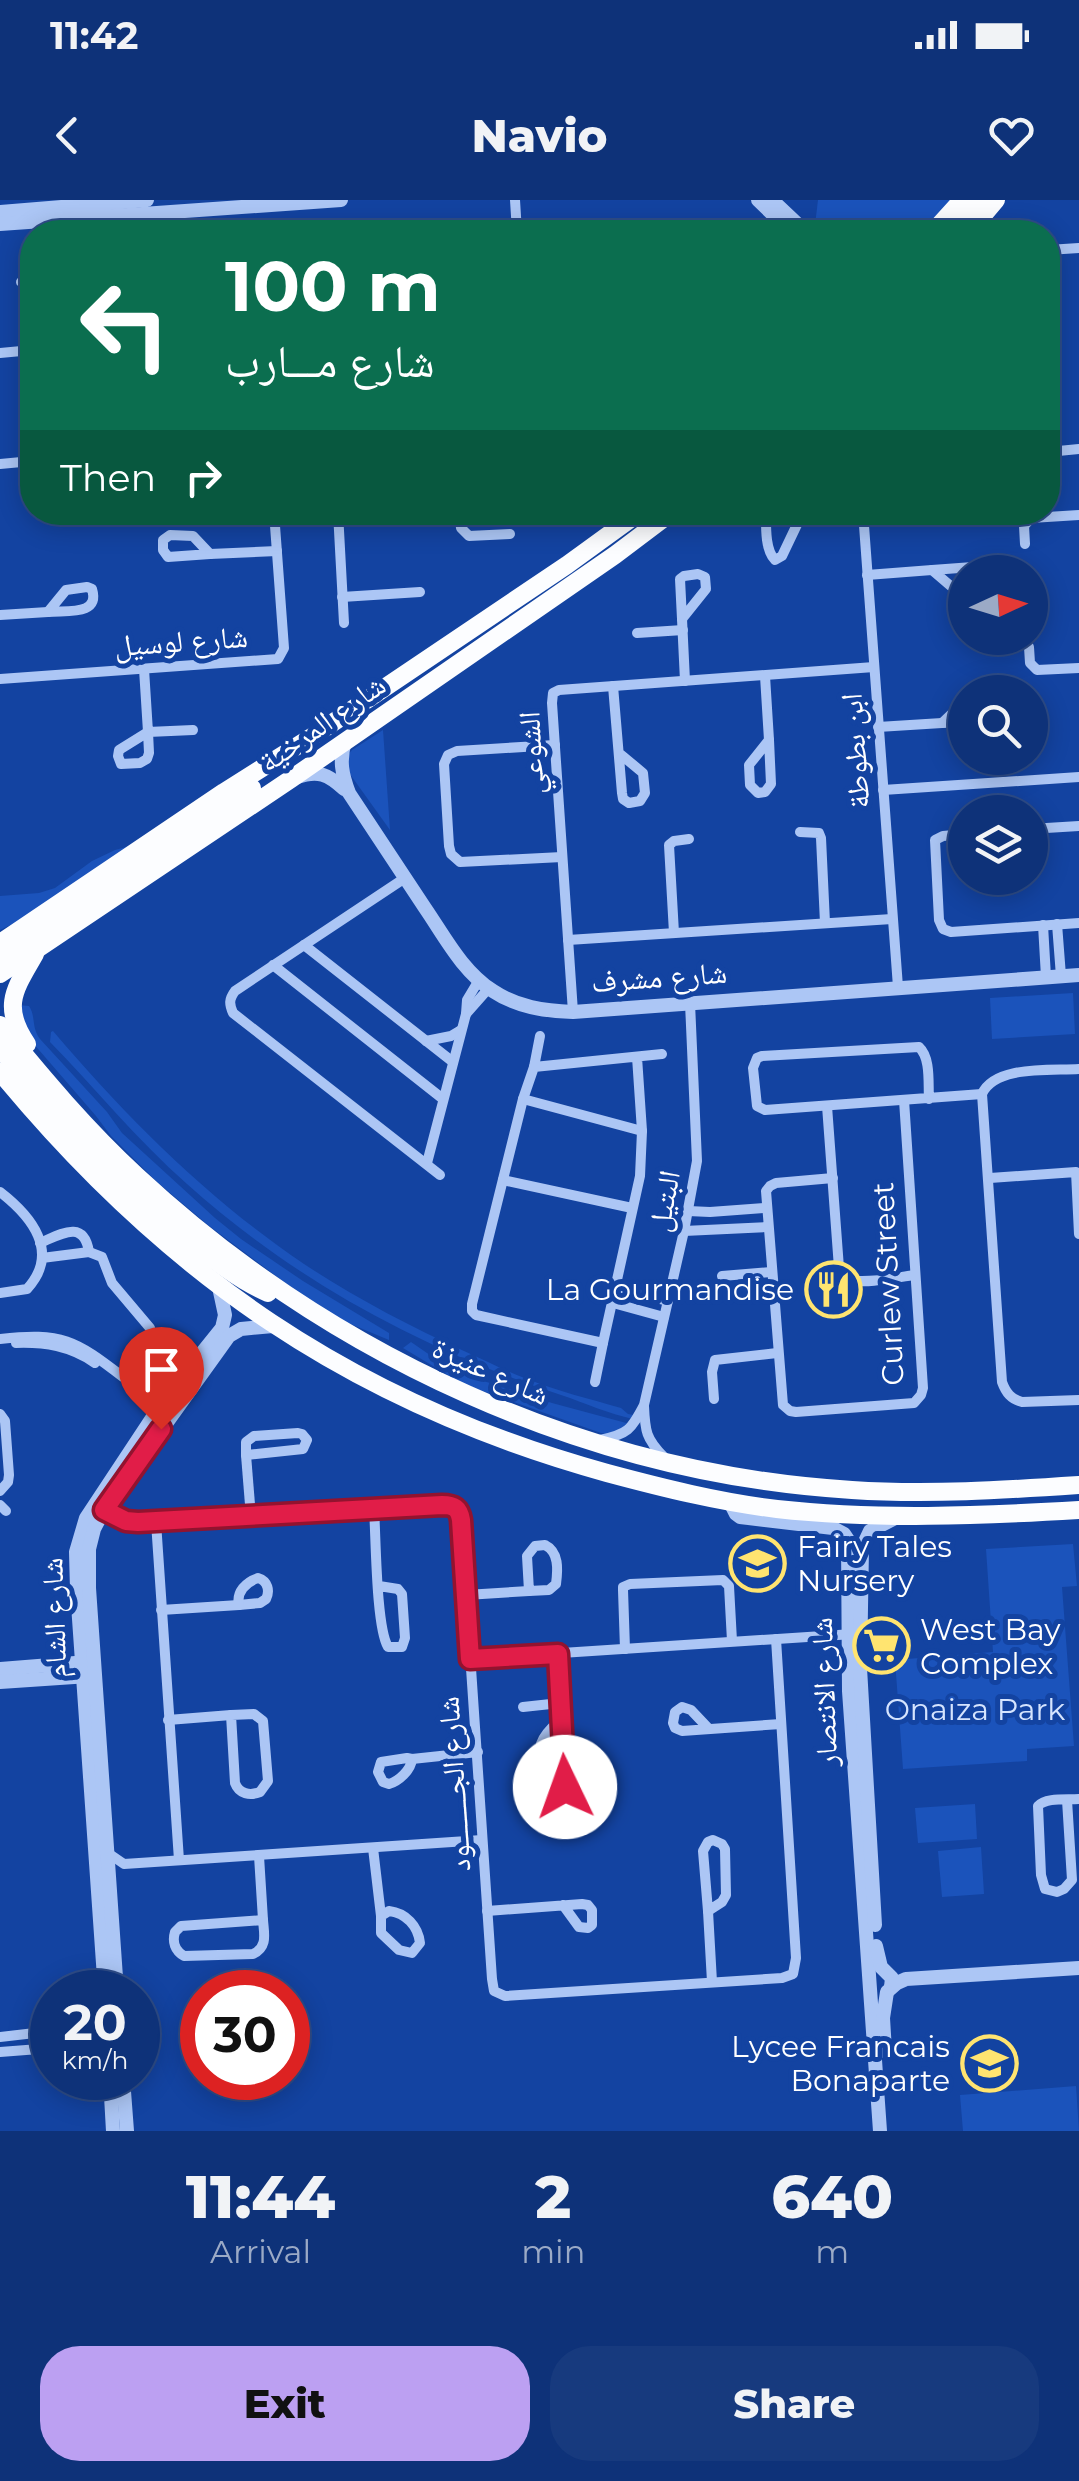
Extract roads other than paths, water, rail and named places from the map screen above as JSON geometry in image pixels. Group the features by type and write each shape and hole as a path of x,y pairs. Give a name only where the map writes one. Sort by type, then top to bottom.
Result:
{"highway":[{"path":"944,220 962,200"},
{"path":"962,220 979,200"},
{"path":"979,220 996,200"},
{"name":"شارع المرخية","path":"0,943 622,525"},
{"name":"شارع المرخية","path":"0,974 291,779 655,525"},
{"path":"0,958 260,782 313,736"},
{"path":"0,933 30,923"},
{"path":"37,949 15,990 14,1014 20,1034 40,1061 48,1084"},
{"name":"شارع عنيزة","path":"0,1025 110,1150 160,1198 248,1268 347,1332 481,1401 590,1442 716,1472 854,1490 964,1491 1079,1485"},
{"path":"0,1048 48,1108 167,1223 249,1284 270,1294 288,1296"},
{"name":"شارع عنيزة","path":"0,1072 76,1160 218,1287 273,1326 376,1386 469,1428 566,1461 662,1487 780,1509 899,1516 1079,1510"}],"street":[{"path":"0,224 67,208 147,200"},
{"path":"0,212 341,200"},
{"path":"758,200 776,204"},
{"name":"شارع لوسيل","path":"0,680 272,660 281,656 284,648 275,525"},
{"path":"339,525 344,622"},
{"path":"461,525 468,536 510,534"},
{"path":"767,525 769,550 775,560 782,556 798,525"},
{"name":"ابن بطوطة","path":"863,525 898,987"},
{"path":"1025,525 1025,544"},
{"path":"182,535 182,556"},
{"path":"210,554 193,536 166,537 162,545 168,557 277,550"},
{"path":"867,575 948,569"},
{"path":"932,570 948,584"},
{"path":"0,615 48,612 80,610 78,588 66,590 48,612"},
{"path":"342,597 420,592"},
{"path":"637,633 682,625 685,681"},
{"path":"1030,655 1030,663 1037,670 1079,668"},
{"name":"الشوعي","path":"573,1012 553,693 874,668"},
{"path":"144,670 148,732 192,730"},
{"path":"764,676 769,740 771,784 762,793 750,786 749,766 769,740"},
{"path":"613,686 623,799 640,801 645,793 643,774 619,753"},
{"path":"942,723 948,717"},
{"path":"878,727 948,723"},
{"name":"شارع مشرف","path":"345,741 341,767 349,793 457,956 484,984 503,997 533,1008 573,1012 1079,975"},
{"path":"555,745 452,752 444,764 447,814 451,854 460,862 562,857"},
{"path":"291,779 318,773 328,775 349,793"},
{"path":"749,777 771,775"},
{"path":"883,790 1079,777"},
{"path":"1048,828 1079,826"},
{"path":"800,832 814,832 821,838 825,923"},
{"path":"948,836 935,840 939,920 943,929 951,932 1079,923"},
{"path":"674,933 669,845 688,839"},
{"path":"405,878 235,991 230,1006 233,1014 440,1176"},
{"path":"568,940 892,919"},
{"path":"1053,977 1057,924"},
{"path":"1043,926 1053,977"},
{"path":"304,945 453,1062"},
{"path":"273,965 444,1099"},
{"path":"427,1163 466,1014 484,984"},
{"name":"البتيل","path":"667,1460 646,1436 644,1405 697,1161 690,1002"},
{"path":"426,1041 451,1036 462,1029"},
{"path":"540,1036 472,1311 481,1317 603,1343"},
{"path":"928,1099 926,1057 919,1047 762,1056 754,1062 755,1099 760,1109 828,1106 928,1099 982,1094"},
{"path":"534,1067 662,1054"},
{"path":"595,1382 640,1176 642,1131 637,1056"},
{"path":"1079,1069 1001,1076 985,1086 982,1094 1002,1382 1009,1395 1022,1402 1079,1400"},
{"path":"523,1099 642,1131"},
{"name":"Curlew Street","path":"833,1178 776,1183 766,1191 783,1405 790,1412 914,1403 923,1388 904,1100"},
{"path":"828,1106 842,1274 857,1280 914,1275"},
{"path":"990,1178 1077,1172 1079,1234"},
{"path":"503,1180 632,1208"},
{"path":"0,1192 32,1222 42,1258 27,1288 0,1293"},
{"path":"688,1211 766,1208"},
{"path":"708,1230 714,1221 710,1212"},
{"path":"684,1231 767,1227"},
{"path":"40,1243 73,1231 84,1236 89,1252"},
{"path":"42,1258 89,1252 102,1257 112,1283 150,1328"},
{"path":"722,1276 771,1272"},
{"path":"218,1287 230,1326 273,1326"},
{"path":"616,1289 668,1301"},
{"path":"613,1303 664,1316"},
{"name":"شارع الشام","path":"115,1970 108,1853 76,1561 80,1534 94,1504 160,1406 222,1328 230,1326"},
{"name":"شارع الشام","path":"104,1970 88,1669 91,1540 104,1510 224,1341 230,1326"},
{"path":"0,1341 35,1335 66,1340 94,1354 160,1406"},
{"path":"714,1399 715,1360 778,1353"},
{"path":"590,1442 631,1429 644,1405"},
{"path":"0,1414 5,1421 9,1475 0,1491"},
{"path":"246,1455 298,1450 307,1440 298,1433 254,1436 246,1442 246,1455 251,1516"},
{"name":"شارع الانتصار","path":"730,1502 736,1514 748,1519 833,1528 844,1534 849,1547 862,1799 881,1981 889,2131"},
{"name":"شارع الجــــــــود","path":"104,1510 126,1521 156,1522 449,1505 458,1510 492,1979 497,1993 509,1997 712,1982"},
{"path":"374,1509 379,1586 385,1642 388,1647 398,1648 405,1638 402,1594 398,1589 379,1586"},
{"name":"شارع الانتصار","path":"854,1634 863,1542 870,1532 899,1516"},
{"path":"156,1522 179,1860"},
{"path":"466,1596 549,1590 556,1584 556,1556 548,1546 535,1546 527,1556 529,1591"},
{"path":"625,1649 622,1590 630,1584 723,1580 729,1586 732,1641"},
{"path":"161,1610 240,1605"},
{"path":"470,1659 854,1634"},
{"path":"708,1911 722,1902 726,1892 724,1849 713,1840 704,1851 712,1982 793,1974 796,1958 776,1639"},
{"path":"558,1654 565,1787 549,1795 545,1792 540,1744 544,1734 561,1719"},
{"path":"0,1670 88,1669"},
{"path":"0,1682 88,1669"},
{"path":"524,1707 560,1703"},
{"path":"168,1720 231,1715 254,1714 264,1721 268,1781 256,1793 244,1793 235,1783 231,1715"},
{"path":"709,1729 781,1724"},
{"path":"412,1759 478,1752"},
{"path":"1073,1799 1072,1880 1064,1889 1050,1891 1045,1889 1040,1876 1038,1806 1042,1802 1073,1799"},
{"path":"109,1877 124,1864 482,1840"},
{"path":"374,1848 380,1916 383,1935 399,1950 415,1951 420,1939 413,1924 396,1912 380,1916"},
{"path":"108,1853 124,1864"},
{"path":"259,1856 263,1920 264,1943 256,1952 184,1956 174,1944 175,1932 182,1926 263,1920"},
{"path":"487,1911 564,1905"},
{"path":"881,1981 1079,1965"},
{"name":"شارع الانتصار","path":"880,2131 881,1981"},
{"path":"0,2037 30,2034"},
{"path":"0,2052 30,2050"},
{"path":"111,2100 113,2131"},
{"path":"125,2100 127,2131"}],"place":[{"name":"La Gourmandise","path":"833,1289"},
{"name":"Fairy Tales Nursery","path":"758,1563"},
{"name":"West Bay Complex","path":"881,1646"},
{"name":"Lycee Francais Bonaparte","path":"989,2063"}],"park label":[{"name":"Onaiza Park","path":"975,1709"}]}
